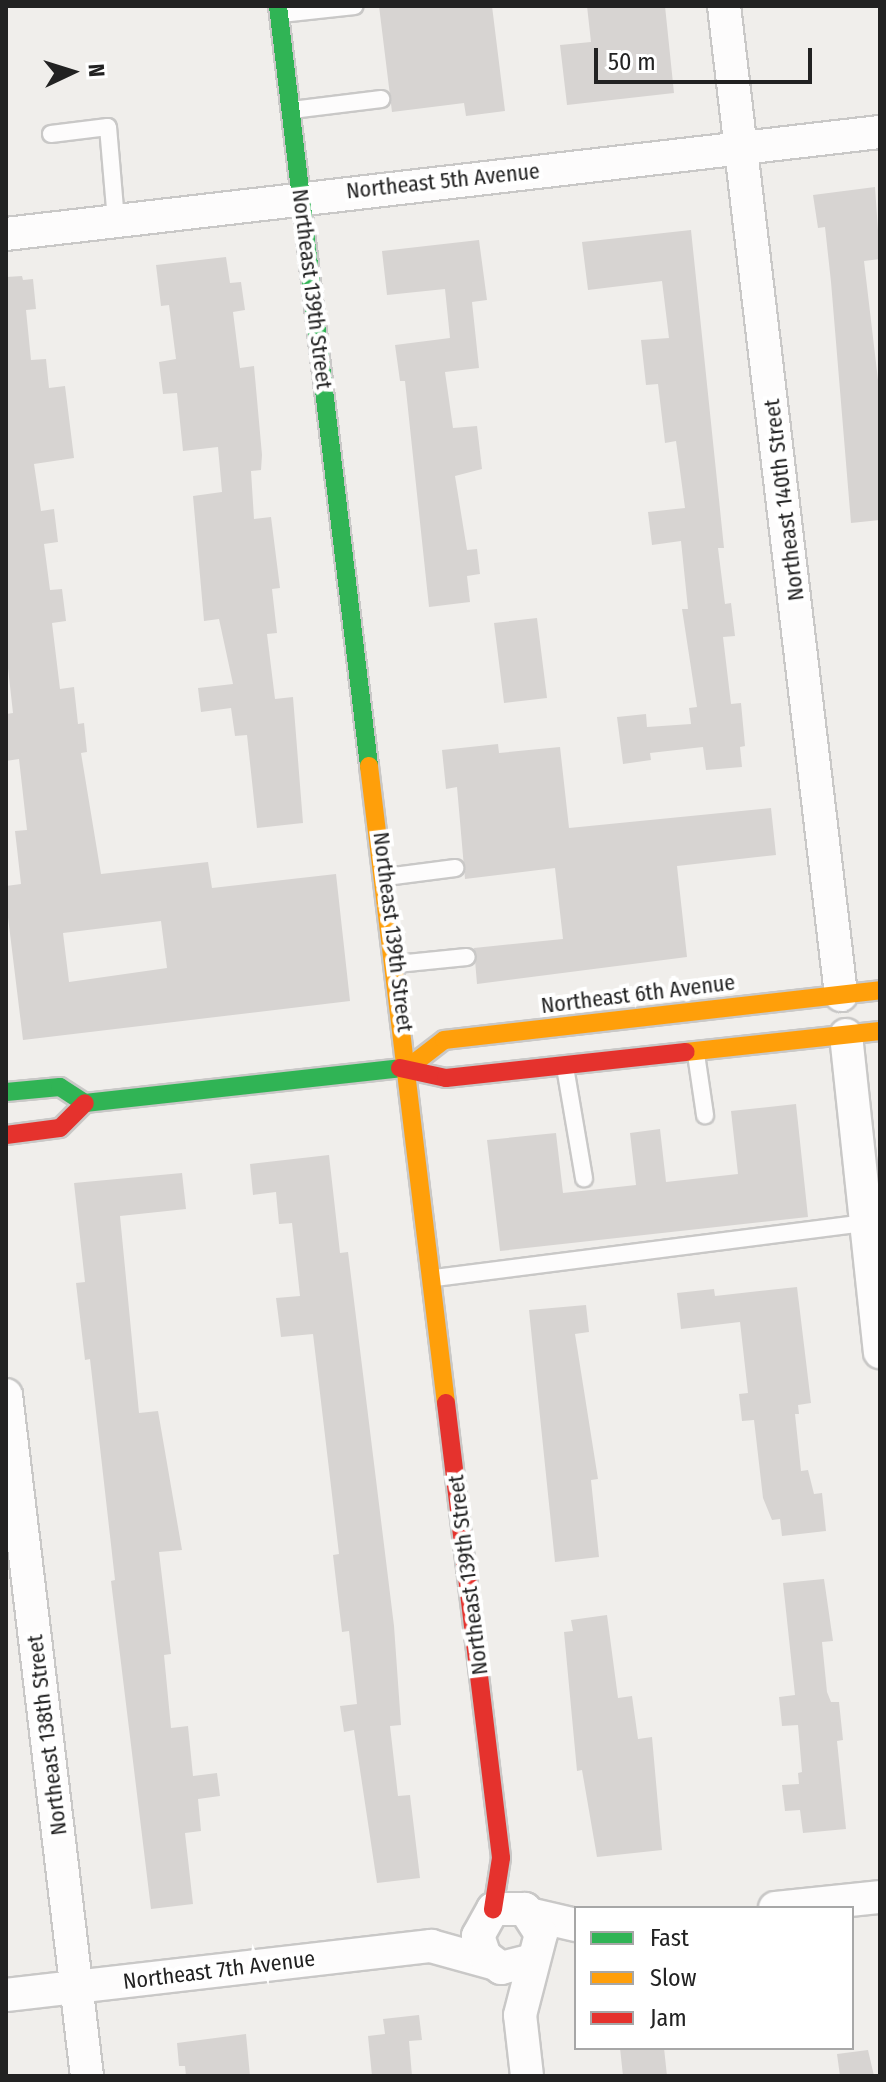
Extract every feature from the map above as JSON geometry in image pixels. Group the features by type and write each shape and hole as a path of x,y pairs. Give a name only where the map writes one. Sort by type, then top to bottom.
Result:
{"street":[{"name":"Northeast 140th Street","path":"724,6 841,995"},
{"name":"Northeast 139th Street","path":"278,10 397,964 509,1912"},
{"name":"Northeast 5th Avenue","path":"6,234 880,132"},
{"name":"Northeast 6th Avenue","path":"409,1067 444,1040 880,990"},
{"path":"9,1140 60,1128 85,1103 409,1067 446,1078 880,1031"},
{"path":"846,1035 880,1352"},
{"path":"6,1092 60,1087 85,1103"},
{"name":"Northeast 138th Street","path":"6,1395 87,2076"},
{"path":"794,1906 880,1897"},
{"path":"515,1962 478,1936 509,1912 574,1925"},
{"path":"509,1912 541,1934 515,1962 527,2076"},
{"name":"Northeast 7th Avenue","path":"6,1995 431,1946 509,1912"},
{"path":"515,1962 574,1936"},
{"name":"Northeast 7th Avenue","path":"431,1946 515,1962"}],"lane":[{"path":"278,10 355,6"},
{"path":"290,110 381,99"},
{"path":"51,134 108,127 116,221"},
{"path":"386,877 455,868"},
{"path":"397,964 467,957"},
{"path":"696,1052 705,1115"},
{"path":"565,1067 584,1178"},
{"path":"433,1279 866,1223"}],"building":[{"path":"379,6 492,6 505,111 466,116 464,103 392,112"},
{"path":"587,6 665,6 674,93 567,105 560,45 591,42"},
{"path":"875,187 880,259 864,261 880,397 880,520 851,523 825,227 818,228 813,195"},
{"path":"691,230 724,548 718,548 725,604 731,603 735,636 723,637 731,704 741,703 745,746 740,747 742,767 706,770 703,747 650,753 651,760 623,764 617,717 646,714 647,727 691,724 689,708 697,707 682,609 688,609 681,541 652,545 648,512 685,508 676,441 665,443 658,384 646,385 641,340 669,338 662,281 588,290 582,242"},
{"path":"479,240 487,300 472,302 479,368 445,372 453,428 477,426 482,469 455,476 467,550 477,549 480,574 467,576 470,602 429,607 405,381 400,381 395,345 450,338 445,289 387,295 382,251"},
{"path":"226,257 230,283 241,282 245,310 233,312 240,368 254,366 262,455 261,470 251,471 254,519 271,517 280,588 272,589 277,633 267,634 275,699 293,697 303,823 257,828 247,735 235,736 231,708 201,712 198,688 233,684 219,619 204,621 193,496 222,492 218,447 183,451 177,393 163,394 159,362 176,359 169,305 161,306 156,265"},
{"path":"6,277 33,279 36,309 26,310 31,360 46,359 49,388 65,386 74,458 34,464 41,511 54,509 58,542 44,544 50,590 62,589 66,621 52,623 60,689 74,687 78,724 84,723 87,752 81,753 101,874 208,862 212,888 336,874 350,1001 23,1040 6,901 6,886 21,884 15,831 27,830 19,759 6,761 6,714 13,713 6,650","holes":["161,921 167,968 69,982 63,933"]},
{"path":"537,618 547,698 504,703 494,623"},
{"path":"498,744 499,753 560,747 569,828 771,808 776,855 677,866 687,957 477,984 474,948 563,939 555,868 465,879 457,787 446,789 442,750"},
{"path":"796,1104 808,1217 500,1251 487,1140 556,1133 563,1193 636,1185 630,1133 660,1129 666,1182 738,1174 731,1111"},
{"path":"329,1155 340,1253 348,1252 394,1626 401,1725 390,1726 398,1796 410,1795 420,1878 377,1883 354,1730 344,1732 340,1706 357,1704 349,1631 342,1632 333,1555 339,1554 313,1334 281,1337 276,1298 300,1296 292,1223 279,1224 276,1192 253,1195 250,1164"},
{"path":"182,1173 186,1209 120,1216 139,1413 158,1411 182,1550 159,1552 171,1654 164,1655 171,1728 188,1726 193,1776 217,1773 220,1796 198,1799 201,1831 185,1833 193,1904 151,1909 111,1581 115,1580 90,1359 85,1360 76,1283 85,1282 74,1183"},
{"path":"797,1287 811,1403 798,1405 799,1414 795,1414 801,1471 808,1470 814,1494 822,1493 826,1531 782,1536 780,1519 772,1520 763,1498 754,1420 742,1421 739,1394 748,1393 740,1322 681,1329 677,1293 714,1289 715,1296"},
{"path":"586,1305 589,1332 575,1334 598,1479 591,1480 599,1557 555,1562 529,1310"},
{"path":"824,1579 833,1641 822,1642 827,1692 831,1702 839,1702 843,1740 837,1741 846,1829 803,1833 800,1810 785,1811 782,1785 799,1784 798,1773 802,1772 798,1725 782,1726 779,1697 795,1695 783,1583"},
{"path":"607,1615 618,1698 632,1696 638,1739 652,1737 662,1850 597,1857 582,1770 577,1771 564,1632 573,1631 571,1620"},
{"path":"419,2015 422,2040 409,2041 412,2076 372,2076 368,2036 385,2034 383,2019"},
{"path":"246,2034 250,2076 186,2076 185,2066 179,2066 177,2043"},
{"path":"620,2050 664,2050 667,2076 623,2076"},
{"path":"868,2050 874,2076 840,2076 837,2054"}],"traffic: fast":[{"path":"278,6 369,766"},
{"path":"6,1092 60,1087 85,1103 400,1068"}],"traffic: slow":[{"path":"369,766 446,1403"},
{"path":"409,1067 444,1040 880,990"},
{"path":"686,1052 880,1031"}],"traffic: jam":[{"path":"400,1068 446,1078 686,1052"},
{"path":"6,1135 60,1128 85,1103"},
{"path":"446,1403 501,1858 493,1909"}]}
